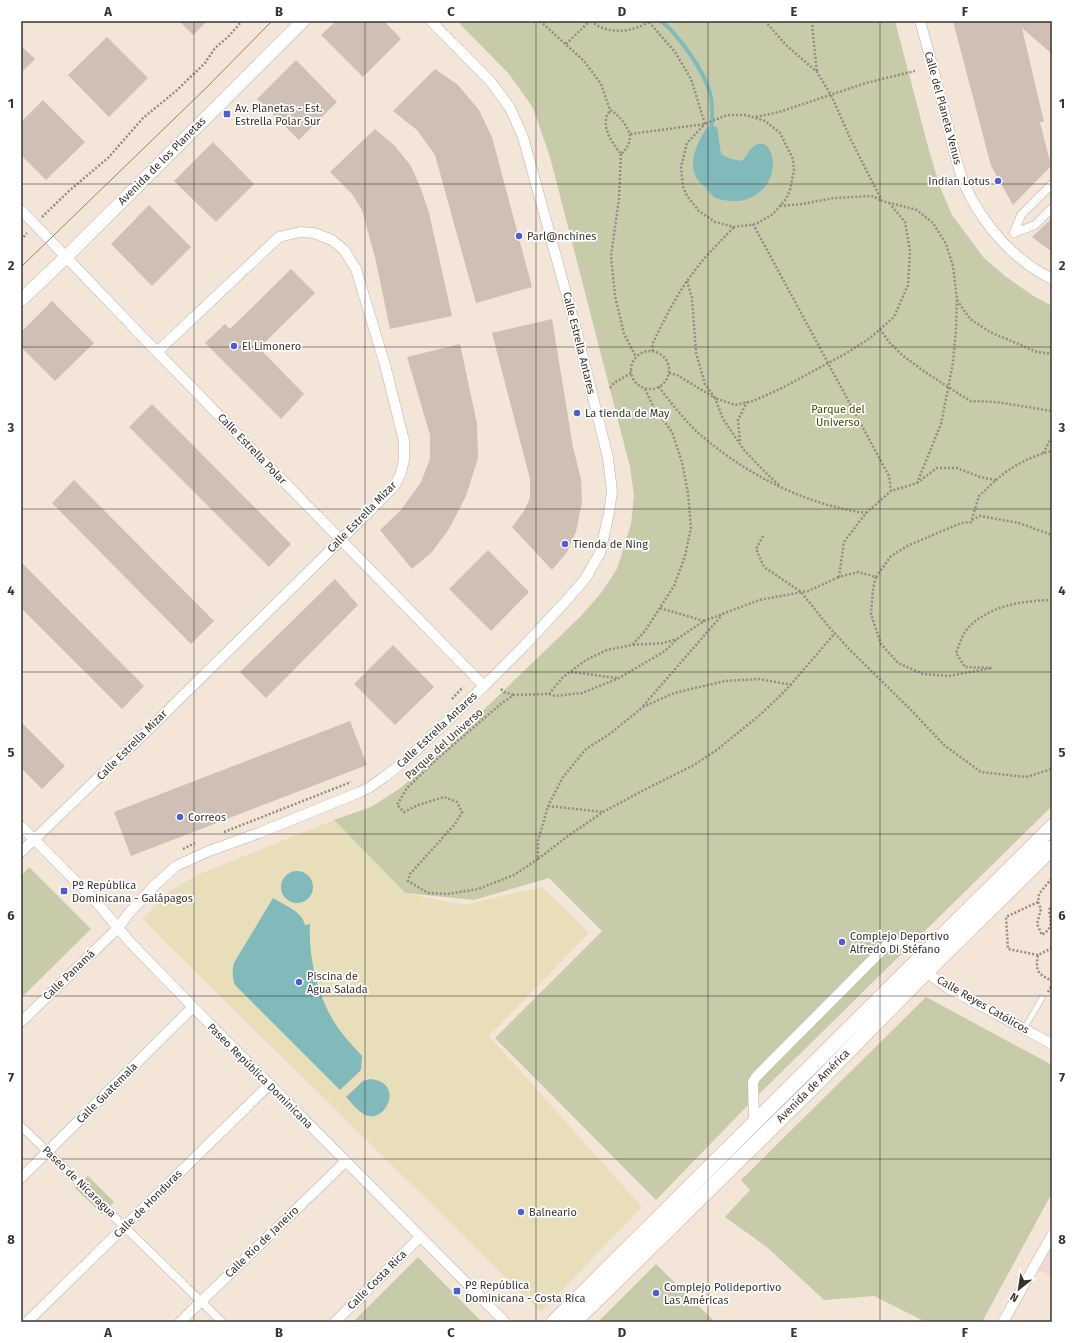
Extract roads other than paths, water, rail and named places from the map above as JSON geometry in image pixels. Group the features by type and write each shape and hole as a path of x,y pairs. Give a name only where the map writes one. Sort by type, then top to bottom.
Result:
{"main road":[{"name":"Avenida de América","path":"574,1322 809,1091 921,968 929,950 1052,827"},
{"name":"Avenida de América","path":"554,1322 754,1123 1052,848"}],"street":[{"name":"Avenida de los Planetas","path":"21,300 303,21"},
{"name":"Calle Estrella Antares","path":"118,928 128,913 176,866 208,851 259,833 370,787 405,761 484,686 565,602 585,579 600,552 609,514 612,491 608,458 576,329 523,136 510,108 491,82 431,21"},
{"name":"Calle del Planeta Venus","path":"920,21 957,162 969,195 989,227 1004,243 1025,262 1052,279"},
{"path":"1052,184 1021,214 1014,233 1035,225 1052,208"},
{"name":"Calle Estrella Polar","path":"21,210 157,352 484,686"},
{"name":"Calle Estrella Mizar","path":"21,852 142,736 340,540 395,485 401,473 404,460 404,441 385,365 356,269 344,250 332,240 314,233 300,232 279,237 157,352"},
{"name":"Paseo República Dominicana","path":"21,826 99,904 129,941 193,1007 504,1322"},
{"name":"Calle Panamá","path":"21,1022 118,928"},
{"path":"754,1123 753,1082 756,1076 890,942 929,950"},
{"name":"Calle Reyes Católicos","path":"921,968 948,988 1052,1044"},
{"name":"Calle Guatemala","path":"21,1178 193,1007"},
{"name":"Calle de Honduras","path":"27,1322 269,1085"},
{"name":"Paseo de Nicaragua","path":"21,1126 222,1322"},
{"name":"Calle Río de Janeiro","path":"180,1322 345,1162"},
{"path":"1007,1321 1052,1235"},
{"name":"Calle Costa Rica","path":"335,1322 420,1237"}],"lane":[{"path":"1024,1029 1042,998"}],"water":[{"path":"707,127 717,127 721,154 731,159 742,161 752,148 760,144 766,145 771,152 773,161 772,172 767,183 758,193 741,201 729,201 713,196 698,180 694,172 693,159 700,139"},
{"path":"294,871 300,871 309,875 313,887 309,899 300,903 294,903 285,899 281,890 281,884 285,875"},
{"path":"273,898 296,912 303,920 305,925 310,924 313,966 321,995 333,1021 362,1056 361,1070 340,1090 235,985 233,979 234,963"},
{"path":"370,1079 381,1082 387,1088 390,1095 384,1110 378,1115 370,1116 362,1113 346,1097 363,1081"}],"waterway":[{"path":"661,21 683,44 697,64 707,84 711,97 712,127"}],"tram line":[{"path":"21,267 206,88 272,21"}],"place":[{"name":"Av. Planetas - Est. Estrella Polar Sur","path":"227,114"},
{"name":"Indian Lotus","path":"998,181"},
{"name":"Parl@nchines","path":"519,236"},
{"name":"El Limonero","path":"234,346"},
{"name":"La tienda de May","path":"577,413"},
{"name":"Tienda de Ning","path":"565,544"},
{"name":"Correos","path":"180,817"},
{"name":"Pº República Dominicana - Galápagos","path":"64,891"},
{"name":"Complejo Deportivo Alfredo Di Stéfano","path":"842,942"},
{"name":"Piscina de Agua Salada","path":"299,982"},
{"name":"Balneario","path":"521,1212"},
{"name":"Pº República Dominicana - Costa Rica","path":"457,1291"},
{"name":"Complejo Polideportivo Las Américas","path":"656,1293"}],"park label":[{"name":"Parque del Universo","path":"838,415"}]}
